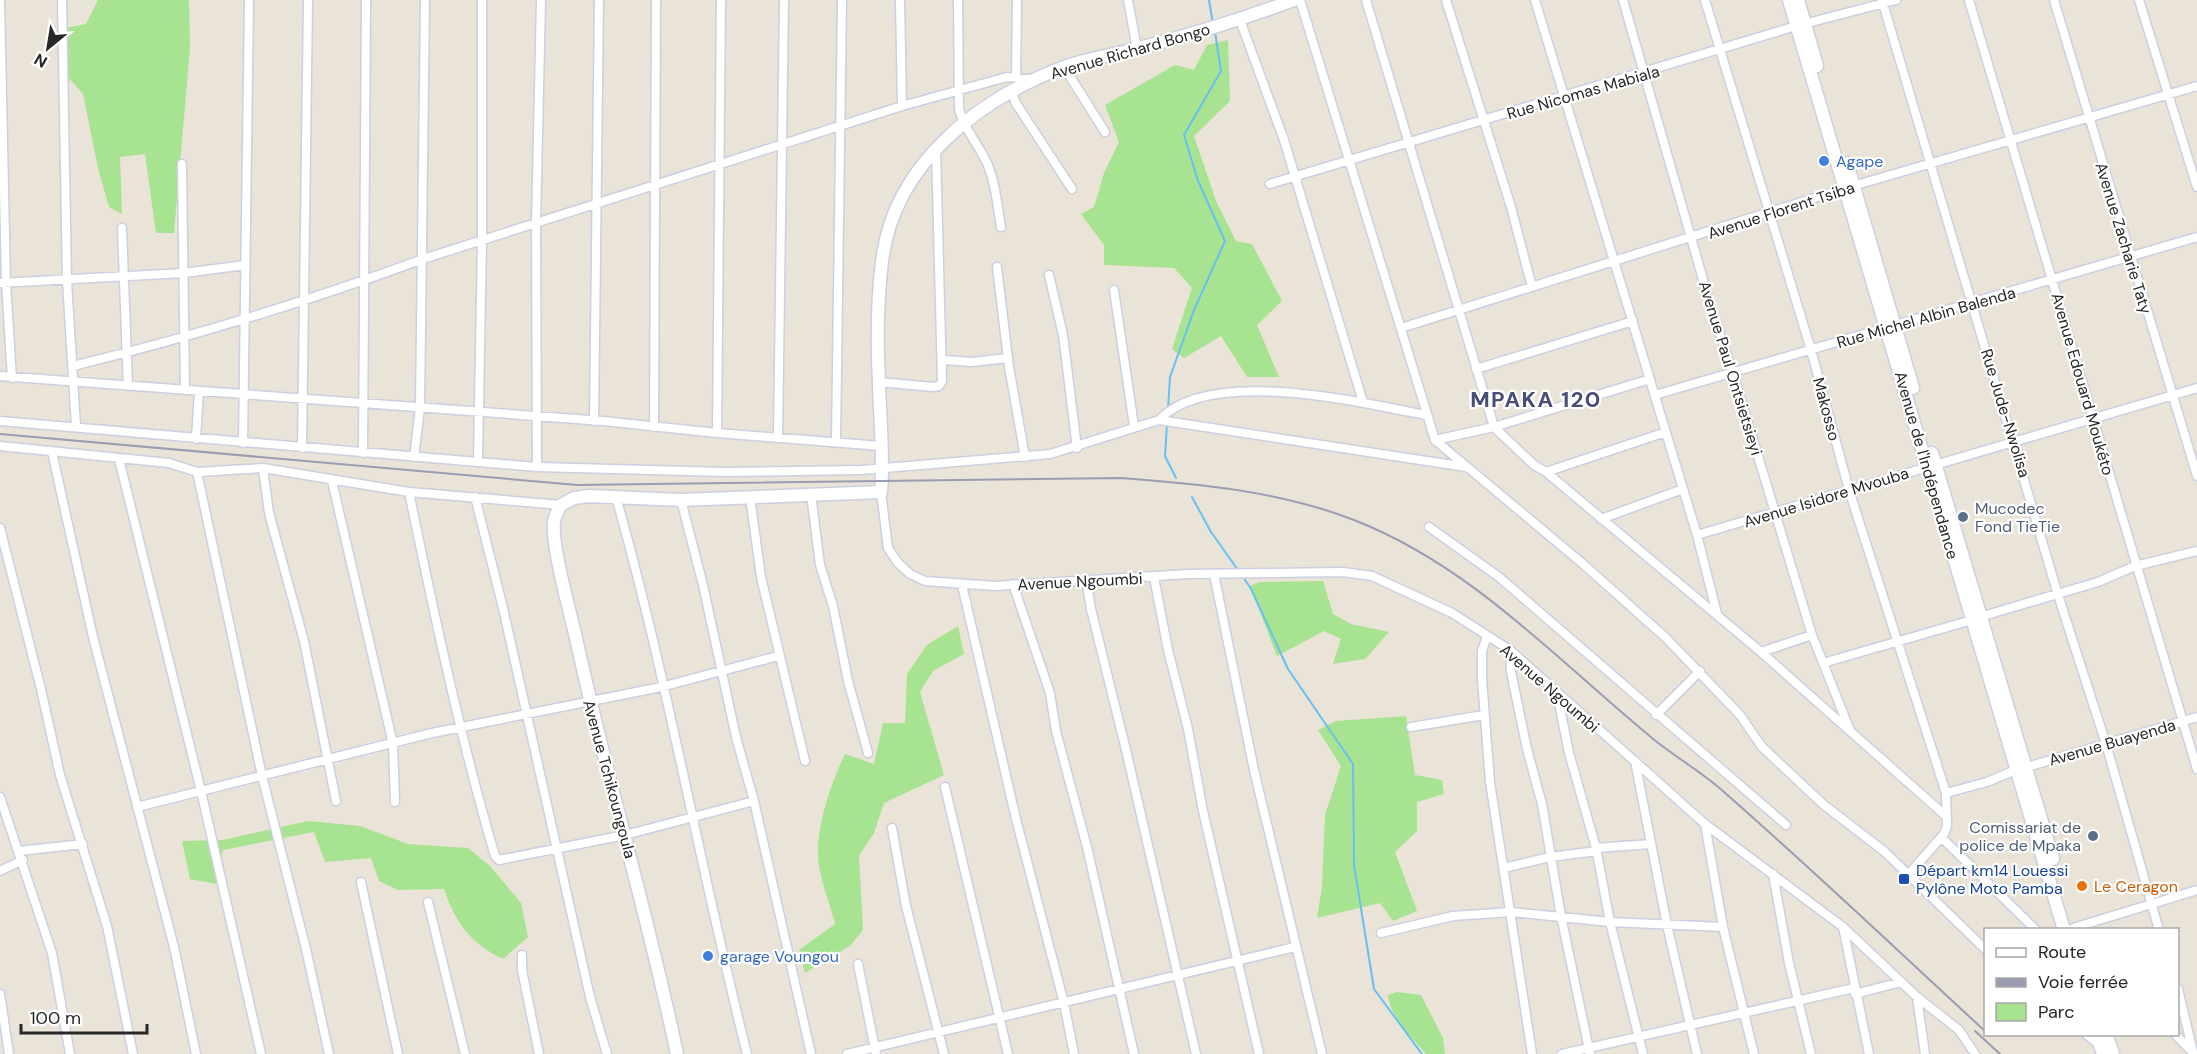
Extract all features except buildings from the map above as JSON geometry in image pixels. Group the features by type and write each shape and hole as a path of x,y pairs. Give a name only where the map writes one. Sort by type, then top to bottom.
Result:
{"street":[{"path":"0,0 3,283 12,378"},
{"path":"62,0 67,281 76,426"},
{"path":"243,443 249,0"},
{"path":"302,448 308,0"},
{"path":"363,453 366,0"},
{"path":"414,457 420,408 425,0"},
{"path":"478,461 482,241 482,0"},
{"path":"537,467 536,224 541,0"},
{"path":"594,421 599,0"},
{"path":"654,427 656,0"},
{"path":"717,433 721,0"},
{"path":"778,438 784,0"},
{"path":"836,442 842,0"},
{"path":"900,0 902,106"},
{"path":"958,0 958,90 963,122 975,141 994,182 1001,227"},
{"path":"1016,76 1017,0"},
{"path":"1128,0 1137,49"},
{"name":"Avenue Richard Bongo","path":"881,480 879,382 882,260 892,222 907,187 921,165 963,122 1013,91 1064,67 1240,20 1294,0"},
{"path":"1300,0 1351,161 1425,415 1435,440 1582,563 1700,671 1740,715 1762,747 1824,805 1885,852 1984,948"},
{"path":"1366,0 1457,311 1494,426 1534,465 1546,472 1761,652 1947,817"},
{"path":"1446,0 1532,287"},
{"path":"1535,0 1616,262 1697,536 1717,615"},
{"name":"Avenue Paul Ontsietsieyi","path":"1623,0 1693,238 1712,311 1733,373 1812,636 1851,731"},
{"name":"Makosso","path":"1705,0 1811,350 1849,490 1946,793 1947,817 1942,838"},
{"name":"Avenue de l'Indépendance","path":"1789,0 1801,25 2022,768 2076,928"},
{"name":"Avenue de l'Indépendance","path":"1798,0 1801,25"},
{"name":"Rue Nicomas Mabiala","path":"1270,184 1644,74 1801,25 1896,0"},
{"name":"Avenue Edouard Moukéto","path":"1969,0 2094,417 2181,722 2197,769"},
{"name":"Avenue Zacharie Taty","path":"2054,0 2197,476"},
{"path":"2139,0 2197,187"},
{"name":"Rue Jude-Nwolisa","path":"1883,2 2058,595 2106,744 2158,928"},
{"path":"1240,20 1284,140 1363,402"},
{"path":"1064,67 1105,132"},
{"path":"73,366 128,354 186,334 364,281 423,259 781,145 842,128 902,106 1016,76 1036,80"},
{"name":"Avenue Florent Tsiba","path":"1401,328 1850,187 2197,86"},
{"path":"1013,91 1016,102 1072,189"},
{"path":"879,382 939,386 942,381 936,149"},
{"path":"182,164 185,390"},
{"path":"122,228 128,386"},
{"name":"Rue Michel Albin Balenda","path":"1655,395 2197,237"},
{"path":"3,283 184,273 245,265"},
{"path":"997,267 1008,358 1025,457"},
{"path":"1049,275 1063,335 1077,448"},
{"path":"1114,290 1134,426"},
{"path":"1476,369 1633,321"},
{"path":"943,360 971,362 1008,358"},
{"path":"0,376 74,384 480,411 881,446"},
{"path":"1435,440 1494,426 1650,379"},
{"name":"Avenue Isidore Mvouba","path":"1697,536 2197,388"},
{"path":"1159,420 1177,405 1233,391 1302,394 1363,402 1425,415"},
{"path":"196,439 199,392"},
{"path":"0,446 169,463 197,472 263,468 409,492 561,505 574,498 589,496 681,500 811,494 881,480 1077,448 1134,426 1159,420 1466,467"},
{"path":"0,421 537,467 725,472 881,480"},
{"path":"1546,472 1666,432"},
{"path":"51,452 93,638 174,947 196,1054"},
{"path":"119,459 201,791 261,1054"},
{"path":"263,468 269,513 304,641 336,801"},
{"path":"197,472 262,777 306,949 329,1054"},
{"name":"Avenue Ngoumbi","path":"881,480 888,548 898,563 910,574 925,581 962,585 1012,584 1214,574 1342,572 1372,576 1452,613 1510,650 1705,824 1843,927 1917,997 1959,1030 1975,1054"},
{"path":"332,481 393,744 395,802"},
{"path":"1601,519 1683,489"},
{"path":"409,492 434,615 476,790 495,856 504,861 556,850 625,835 754,801"},
{"path":"811,494 820,565 833,606 848,681 868,753"},
{"path":"475,497 527,715 590,997 607,1054"},
{"path":"616,497 692,817 718,941 747,1054"},
{"path":"750,497 761,577 778,656 805,761"},
{"path":"681,500 703,585 720,670 754,801 811,1054"},
{"name":"Avenue Tchikoungoula","path":"561,505 554,521 555,539 590,702 656,952 677,1054"},
{"path":"1429,526 1499,578 1786,825"},
{"path":"0,528 41,689 60,775 107,926 132,1054"},
{"path":"1823,663 2058,595 2098,582 2135,566 2197,551"},
{"path":"1214,574 1294,947 1322,1054"},
{"path":"1154,577 1259,1054"},
{"path":"1086,579 1091,609 1124,739 1176,975 1196,1054"},
{"path":"1012,584 1050,693 1056,731 1087,847 1134,1054"},
{"path":"962,585 1016,819 1064,1003 1074,1054"},
{"path":"1487,636 1482,651 1484,715 1490,782 1511,912 1519,985 1532,1054"},
{"path":"1761,652 1812,636"},
{"path":"1510,650 1511,672 1527,749 1542,804 1561,916 1589,1051"},
{"path":"137,807 462,727 661,687 778,656"},
{"path":"1656,715 1700,671"},
{"path":"1557,693 1569,753 1596,850 1611,922 1644,1054"},
{"path":"1411,727 1484,715"},
{"name":"Avenue Buayenda","path":"1946,793 1987,782 2022,768 2197,717"},
{"path":"1635,760 1667,925 1697,1054"},
{"path":"945,787 1008,1054"},
{"path":"0,796 52,953 70,1054"},
{"path":"1705,824 1723,927 1754,1054"},
{"path":"892,828 906,906 944,1054"},
{"path":"1908,876 1942,838 2034,928"},
{"path":"19,851 83,844"},
{"path":"1504,868 1550,857 1651,844"},
{"path":"0,871 23,860"},
{"path":"1773,874 1777,905 1811,1054"},
{"path":"361,882 398,1054"},
{"path":"2076,928 2197,890"},
{"path":"428,902 465,1054"},
{"path":"1381,933 1453,916 1511,912 1611,922 1723,927"},
{"path":"1843,927 1854,991 1869,1054"},
{"path":"847,1054 876,1051 939,1032 1294,947"},
{"path":"522,955 522,970 539,1054"},
{"path":"858,964 876,1051"},
{"path":"1562,1054 1589,1051 1639,1036 1799,999 1901,982"},
{"path":"2179,993 2194,1053"},
{"path":"0,994 9,1054"},
{"path":"1917,997 1925,1054"},
{"path":"2087,1036 2100,1045"},
{"path":"2106,1036 2113,1054"},
{"path":"2176,1036 2194,1053"}],"green space":[{"path":"98,0 189,0 190,48 174,233 156,233 145,154 120,157 122,214 109,207 98,168 83,94 66,75 65,28 86,24"},
{"path":"1228,40 1230,101 1194,136 1216,201 1236,241 1252,244 1282,301 1257,325 1279,377 1247,377 1221,336 1184,358 1172,349 1192,288 1174,268 1104,265 1104,245 1081,214 1094,207 1104,173 1119,142 1105,105 1175,65 1194,70 1207,45"},
{"path":"1323,581 1333,614 1351,624 1389,632 1365,659 1333,664 1341,639 1324,631 1277,656 1250,586 1260,582"},
{"path":"958,626 964,654 933,671 920,692 944,775 884,803 874,833 859,856 863,930 850,946 805,973 799,950 835,924 820,873 818,844 826,804 840,765 845,754 874,764 883,723 905,723 907,674 927,645"},
{"path":"1406,716 1415,775 1442,780 1444,794 1417,802 1417,831 1395,852 1417,911 1393,921 1380,903 1317,918 1322,887 1325,815 1341,766 1318,730 1336,721"},
{"path":"308,821 360,826 408,844 468,848 490,866 521,903 528,937 503,959 482,946 466,931 453,912 444,889 398,890 379,881 371,858 325,862 314,832 223,850 216,884 190,879 182,841 223,840"},
{"path":"1397,992 1421,995 1443,1038 1445,1054 1426,1054 1402,1026 1389,1003 1388,995"}],"waterway":[{"path":"1209,0 1213,24"},
{"path":"1168,409 1170,377 1194,310 1225,241 1198,181 1184,135 1221,71 1215,32"},
{"path":"1167,424 1165,456 1176,478"},
{"path":"1192,497 1211,532 1238,570"},
{"path":"1242,575 1251,589 1288,669 1353,764 1354,865 1374,989 1422,1054"}],"railway":[{"path":"0,434 577,485 1121,478 1239,490 1326,510 1397,539 1437,562 1512,617 1652,738 1724,792 1984,1030"},
{"path":"1975,1031 2000,1054"}],"place":[{"name":"Agape","path":"1824,161"},
{"name":"Mucodec Fond TieTie","path":"1963,517"},
{"name":"Comissariat de police de Mpaka","path":"2093,836"},
{"name":"Départ km14 Louessi Pylône Moto Pamba","path":"1904,879"},
{"name":"Le Ceragon","path":"2082,886"},
{"name":"garage Voungou","path":"708,956"}],"district":[{"name":"MPAKA 120","path":"1536,399"}]}
